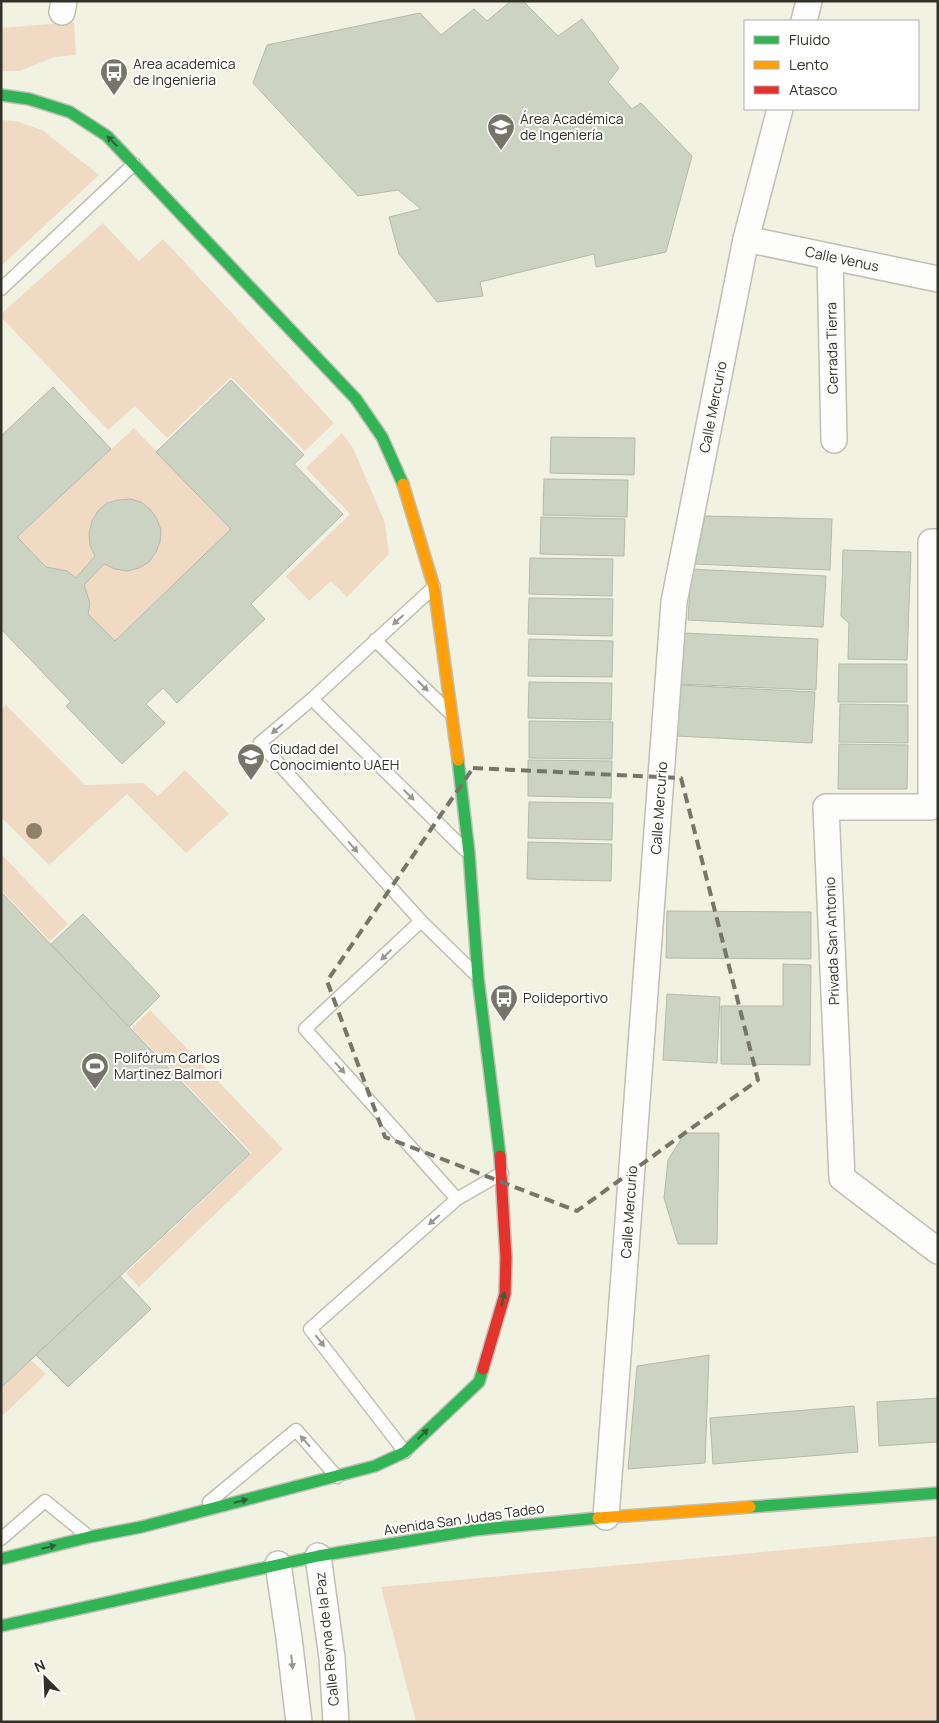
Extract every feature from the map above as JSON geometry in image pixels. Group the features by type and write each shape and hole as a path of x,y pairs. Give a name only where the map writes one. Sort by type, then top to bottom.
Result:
{"street":[{"path":"804,20 809,1"},
{"path":"1,95 29,99 70,112 107,136 356,399 382,437 402,480 434,587 453,715 469,853 478,978 502,1173 506,1258 505,1294 479,1382 405,1452 374,1466 337,1477 141,1528 1,1559"},
{"name":"Calle Mercurio","path":"606,1517 674,602 746,239 780,110"},
{"name":"Calle Venus","path":"746,239 938,279"},
{"name":"Cerrada Tierra","path":"830,256 834,440"},
{"name":"Privada San Antonio","path":"934,542 931,807 826,807 842,1178 938,1251"},
{"name":"Avenida San Judas Tadeo","path":"1,1626 278,1564 475,1530 606,1517 938,1493"},
{"name":"Calle Reyna de la Paz","path":"318,1556 332,1658 336,1722"},
{"path":"278,1564 289,1638 298,1722"}],"lane":[{"path":"1,289 134,164"},
{"path":"434,587 312,699 260,743 421,921 478,978"},
{"path":"375,640 453,715"},
{"path":"312,699 469,853"},
{"path":"421,921 305,1029 457,1199"},
{"path":"405,1452 310,1329 457,1199 502,1173"},
{"path":"197,1512 296,1430 337,1477"},
{"path":"1,1539 46,1501 89,1538"}],"highlighted area":[{"path":"473,768 681,778 758,1080 577,1211 385,1137 327,981"}],"shaded area":[{"path":"74,22 76,55 54,57 20,71 1,71 1,28"},
{"path":"1,120 16,121 42,130 99,175 1,266"},
{"path":"103,223 139,261 163,239 334,423 305,451 231,377 167,438 135,406 108,430 1,317 1,314"},
{"path":"134,428 231,529 115,641 88,614 90,603 84,585 104,564 126,570 137,568 153,558 160,542 159,526 154,515 136,501 125,499 114,500 104,506 95,516 89,534 95,556 76,578 67,571 46,567 17,537"},
{"path":"342,433 353,448 385,523 389,554 347,597 331,581 309,601 286,576 350,514 306,468"},
{"path":"6,705 85,785 143,783 158,796 185,770 229,814 186,853 127,794 49,865 1,817 1,710"},
{"path":"1,854 68,924 50,941 1,890"},
{"path":"150,1010 283,1149 139,1287 126,1273 252,1153 132,1028"},
{"path":"31,1360 46,1374 1,1417 1,1389"},
{"path":"938,1536 938,1722 416,1722 381,1587"}],"building":[{"name":"Área Académica de Ingeniería","path":"511,1 523,1 558,36 582,19 619,68 608,82 632,109 641,103 692,156 666,252 596,267 594,254 480,282 483,296 437,302 399,254 389,217 421,209 398,190 358,196 253,83 267,45 420,13 441,35 474,9 487,21"},
{"path":"231,380 304,455 294,464 343,514 251,604 265,619 177,703 163,688 146,704 165,723 122,764 66,706 71,702 1,629 1,436 53,387 111,449 17,537 46,567 67,571 76,578 95,556 90,545 89,533 92,521 98,511 107,503 130,499 141,502 150,509 157,519 161,530 160,542 149,562 139,568 127,571 115,569 104,564 84,585 90,603 88,614 115,641 231,529 156,452"},
{"path":"551,437 635,438 634,475 550,473"},
{"path":"544,479 628,480 627,517 543,515"},
{"path":"705,516 832,519 830,570 695,564"},
{"path":"541,517 625,519 624,556 540,554"},
{"path":"843,550 911,552 907,660 848,659 849,623 841,616"},
{"path":"530,558 613,559 612,596 529,594"},
{"path":"691,569 826,576 823,627 688,620"},
{"path":"529,598 613,599 612,636 528,634"},
{"path":"683,633 818,639 816,690 680,684"},
{"path":"529,639 613,641 612,677 528,676"},
{"path":"839,664 907,664 907,702 838,702"},
{"path":"529,682 612,683 611,720 528,718"},
{"path":"679,685 815,692 812,743 677,736"},
{"path":"840,704 908,705 908,743 839,742"},
{"path":"529,721 613,722 612,759 529,758"},
{"path":"839,744 908,745 907,789 838,789"},
{"path":"528,760 612,761 611,798 528,796"},
{"path":"529,802 613,803 612,840 528,838"},
{"path":"528,842 612,844 611,881 527,879"},
{"name":"Polifórum Carlos Martinez Balmori","path":"1,892 250,1154 1,1388"},
{"path":"667,911 811,912 811,959 666,958"},
{"path":"83,914 160,996 129,1027 51,944"},
{"path":"783,964 811,965 810,1065 721,1064 721,1006 783,1006"},
{"path":"667,994 720,997 717,1063 663,1060"},
{"path":"685,1133 719,1133 717,1244 678,1244 664,1198 668,1160"},
{"path":"120,1276 151,1309 68,1387 36,1355"},
{"path":"709,1355 705,1463 628,1469 637,1366"},
{"path":"938,1398 938,1442 879,1446 877,1402"},
{"path":"854,1406 858,1452 713,1464 710,1418"}],"traffic: fast":[{"path":"1,95 29,99 70,112 107,136 356,399 382,437 403,484"},
{"path":"458,760 469,853 478,978 500,1156"},
{"path":"1,1559 89,1537 141,1527 375,1466 405,1452 479,1382 483,1369"},
{"path":"750,1507 938,1493"},
{"path":"1,1626 318,1556 475,1530 598,1518"}],"traffic: slow":[{"path":"403,484 434,587 458,760"},
{"path":"598,1518 750,1507"}],"traffic: jam":[{"path":"483,1369 505,1294 506,1258 500,1156"}],"place":[{"name":"Area academica de Ingenieria","path":"114,96"},
{"name":"Área Académica de Ingeniería","path":"501,151"},
{"name":"Ciudad del Conocimiento UAEH","path":"251,781"},
{"name":"Polideportivo","path":"504,1022"},
{"name":"Polifórum Carlos Martinez Balmori","path":"95,1090"}]}
